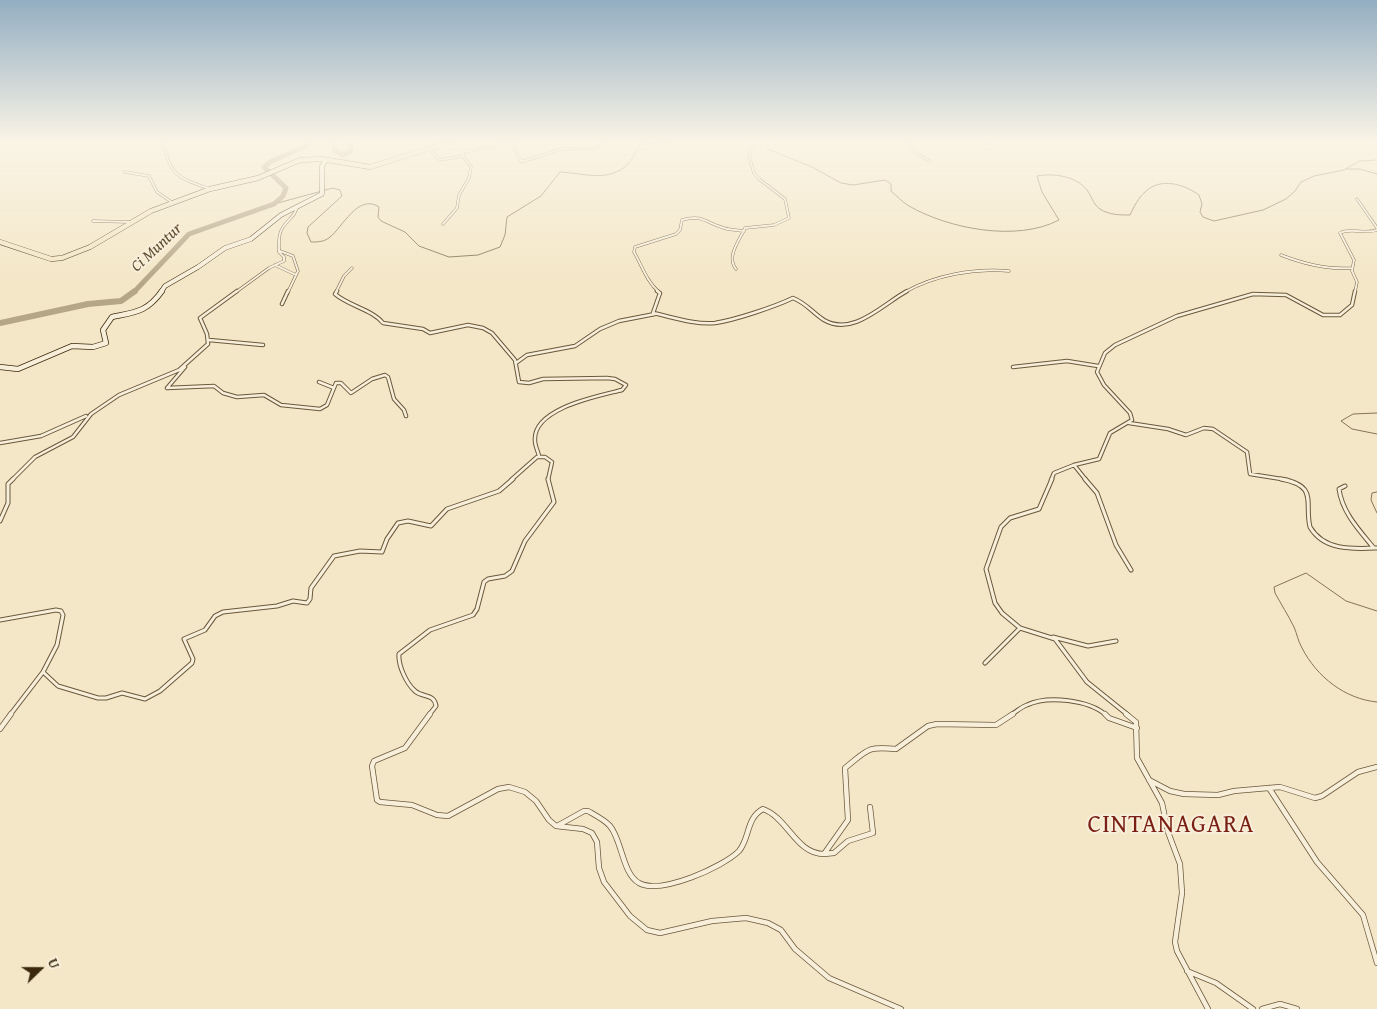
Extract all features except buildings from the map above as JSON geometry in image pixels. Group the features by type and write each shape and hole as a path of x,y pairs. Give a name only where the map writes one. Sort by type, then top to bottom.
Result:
{"highway":[{"path":"0,242 51,259 59,259 90,246 130,222 214,188"}],"main road":[{"path":"0,367 18,369 72,346 93,348 102,346 107,342 104,330 112,317 137,312 153,304 165,286 198,267 225,248 251,239 281,214 319,196 323,192 323,188"}],"street":[{"path":"155,188 157,192 173,203"},
{"path":"443,224 453,212 463,188"},
{"path":"736,269 732,264 731,258 747,227 774,225 787,221 789,218 785,199 771,188"},
{"path":"1129,423 1132,420 1132,416 1101,381 1097,372 1105,353 1111,347 1172,318 1251,294 1286,295 1322,315 1340,315 1349,309 1353,302 1357,282 1352,268 1354,260 1343,243 1340,232 1352,230 1371,233 1377,229 1357,199"},
{"path":"0,443 45,435 91,414 118,396 179,370 208,344 209,340 205,326 200,320 201,317 269,268 284,260 279,251 278,234 287,220 296,213 297,206"},
{"path":"655,314 652,309 660,293 650,284 646,272 634,252 635,247 676,234 680,230 682,220 687,218 703,218 720,227 744,230"},
{"path":"93,221 130,222"},
{"path":"279,251 293,256 298,271 282,304"},
{"path":"1281,255 1333,270 1352,268"},
{"path":"275,265 296,276"},
{"path":"352,268 344,276 335,294 346,303 378,317 383,322 424,329 430,334 462,326 481,326 497,339 516,363 518,380 527,383 542,379 608,378 626,384 622,390 563,407 547,416 540,424 534,438 535,449 539,456 552,462 548,480 554,497 553,504 525,541 514,569 505,576 488,579 484,582 476,612 426,632 399,654 398,662 413,689 431,696 435,700 436,706 405,748 375,760 372,766 376,798 379,802 409,804 446,817 453,815 493,791 509,787 516,788 531,796 548,820 556,826 583,829 592,833 597,842 599,868 604,882 630,916 647,930 660,933 712,922 746,918 768,922 781,930 795,949 829,978 902,1009"},
{"path":"516,363 525,356 578,346 600,328 638,315 655,314 688,321 714,323 779,305 793,298 807,304 820,318 841,325 867,318 898,296 920,284 980,271 1009,271"},
{"path":"209,340 223,343 244,342 263,345"},
{"path":"1013,367 1044,362 1084,363 1098,366"},
{"path":"186,364 182,372 169,384 168,388 214,386 222,393 237,397 264,395 283,406 320,409 327,405 335,384 339,383 350,393 372,379 385,375 388,377 394,399 404,410 406,416"},
{"path":"319,382 334,388"},
{"path":"0,520 6,512 9,496 8,484 11,479 35,457 73,437 91,414"},
{"path":"1116,640 1088,646 1020,628 1002,613 995,603 987,576 988,558 1002,524 1010,518 1039,509 1051,476 1074,465 1099,459 1110,434 1115,429 1129,423 1168,429 1186,435 1206,428 1216,430 1247,452 1250,474 1292,482 1304,488 1310,498 1310,525 1314,533 1340,549 1375,548"},
{"path":"43,672 57,687 100,698 122,693 141,699 149,698 162,690 183,668 192,663 193,659 184,641 186,637 206,630 219,614 227,611 277,606 293,601 307,603 310,599 311,588 332,557 360,551 382,552 388,538 398,523 408,521 431,526 447,509 499,491 539,456"},
{"path":"1074,465 1097,493 1116,546 1130,570"},
{"path":"1345,486 1340,488 1339,492 1343,502 1358,528 1375,548"},
{"path":"0,620 56,610 62,613 57,645 43,672 0,729"},
{"path":"985,663 1020,628"},
{"path":"1052,637 1087,682 1132,718 1137,728 1137,758 1162,803 1168,832 1180,864 1182,893 1175,942 1178,955 1208,1009"},
{"path":"824,854 848,820 845,768 872,747 893,749 899,747 933,724 996,725 1028,704 1064,699 1100,710 1109,718 1137,728"},
{"path":"1149,779 1170,791 1184,794 1221,794 1234,791 1283,787 1318,798 1358,772 1377,767"},
{"path":"1269,788 1292,826 1318,862 1363,915 1377,963"},
{"path":"556,826 584,811 609,824 615,833 628,870 639,883 648,886 688,879 710,870 736,853 755,814 763,809 777,817 808,852 819,855 834,853 854,836 873,833 870,808"},
{"path":"1187,971 1216,983 1253,1009"},
{"path":"1262,1009 1268,1006 1283,1004 1297,1009"}],"waterway":[{"name":"Ci Muntur","path":"135,291 189,234 274,204 283,196 286,188"},
{"name":"Ci Muntur","path":"274,204 333,188"},
{"name":"Ci Muntur","path":"333,188 340,190 342,196 308,227 307,233 311,242 328,239 357,208 371,204 379,207 378,217 381,221 405,232 419,246 449,257 478,255 500,247 505,235 507,217 541,196 547,188"},
{"name":"Ci Muntur","path":"891,188 891,191 909,206 943,221 983,230 1004,231 1042,227 1059,220 1041,188"},
{"name":"Ci Muntur","path":"1085,188 1100,209 1118,215 1130,215 1140,197 1150,188"},
{"name":"Ci Muntur","path":"1186,188 1199,195 1202,204 1200,212 1203,217 1214,221 1263,210 1286,199 1297,188"},
{"name":"Ci Muntur","path":"0,323 88,304 121,301 135,291"},
{"path":"1377,413 1353,414 1341,421 1352,429 1377,434"},
{"path":"1377,492 1372,493 1371,500 1377,513"},
{"path":"1377,611 1346,601 1306,573 1274,587 1275,593 1294,627 1308,659 1324,677 1343,691 1365,700 1377,702"}],"district":[{"name":"CINTANAGARA","path":"1171,826"}]}
